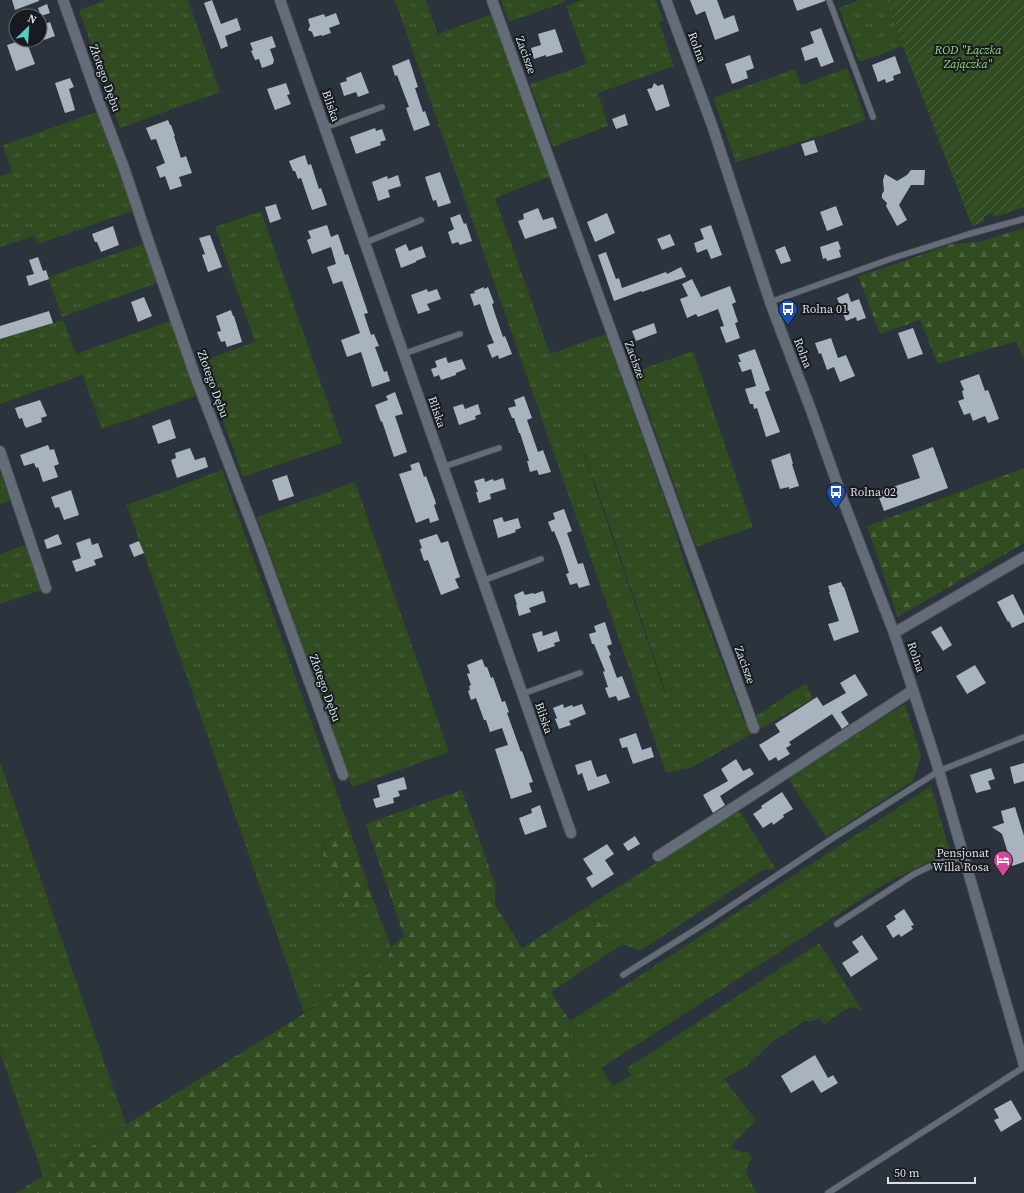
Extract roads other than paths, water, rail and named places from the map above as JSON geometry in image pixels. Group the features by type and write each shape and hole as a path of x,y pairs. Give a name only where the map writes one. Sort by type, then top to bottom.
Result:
{"street":[{"name":"Złotego Dębu","path":"63,0 124,168 194,372 259,543 343,775"},
{"name":"Bliska","path":"280,0 571,833"},
{"name":"Zacisze","path":"492,0 754,728"},
{"name":"Rolna","path":"666,0 713,128 770,302 811,410 844,504 894,633 939,771 1024,1066"},
{"path":"0,451 46,588"},
{"path":"894,633 1024,557"},
{"name":"Rolna","path":"658,856 762,790 913,690"}],"lane":[{"path":"829,0 873,117"},
{"path":"324,128 382,107"},
{"path":"770,302 894,258 969,234 1024,219"},
{"path":"364,243 421,220"},
{"path":"403,354 460,334"},
{"path":"443,467 498,448"},
{"path":"482,581 541,559"},
{"path":"522,694 580,673"},
{"path":"622,975 701,926 833,838 939,771 1024,737"},
{"path":"837,924 914,874 937,863 964,857"},
{"path":"828,1193 1024,1066"}],"place":[{"name":"Rolna 01","path":"788,326"},
{"name":"Rolna 02","path":"836,509"},
{"name":"Pensjonat Willa Rosa","path":"1003,877"}],"park label":[{"name":"ROD \"Łączka Zajączka\"","path":"968,57"}]}
